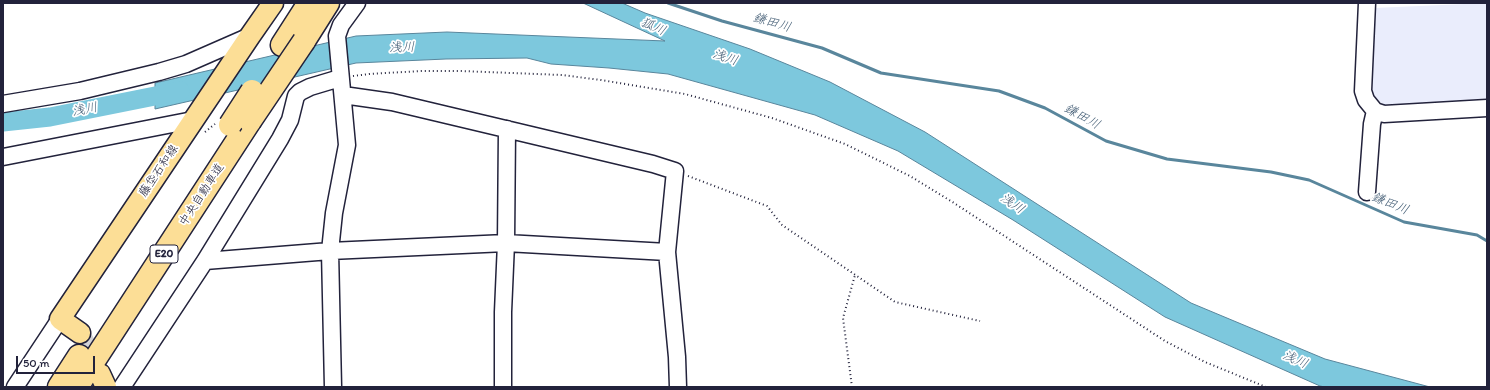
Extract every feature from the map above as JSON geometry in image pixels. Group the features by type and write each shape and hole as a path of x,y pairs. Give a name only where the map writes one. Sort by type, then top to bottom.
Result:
{"highway":[{"name":"中央自動車道","path":"77,387 240,123 282,45 309,3"},
{"name":"中央自動車道","path":"59,387 240,123 304,40 328,3"}],"main road":[{"name":"藤垈石和線","path":"60,319 273,3"},
{"path":"60,319 80,333"}],"street":[{"path":"333,387 330,251 334,213 347,145 337,36 341,25 357,3"},
{"path":"1376,3 1367,3 1363,90 1366,100 1375,111 1384,114 1487,108"},
{"path":"3,104 80,91 159,72 186,64 250,36"},
{"path":"122,387 205,261 280,138 290,120 296,96 300,92 310,87 340,75"},
{"path":"343,95 392,102 653,164 675,171 667,252 677,357 678,387"},
{"path":"1367,192 1372,124 1375,111"},
{"path":"3,158 193,120"},
{"path":"503,387 507,129"},
{"path":"205,261 330,251 506,244 667,252"},
{"path":"15,387 60,319"}],"path":[{"path":"340,75 421,71 461,71 562,75 685,94 772,118 845,144 910,176 954,203 1165,342 1205,362 1266,387"},
{"path":"675,171 767,206 782,225 895,302 980,321"},
{"path":"852,387 843,318 855,275"}],"shaded area":[{"path":"1487,3 1487,101 1385,106 1372,95 1374,8"}],"water":[{"name":"狐川","path":"583,3 622,3 645,13 750,49 830,82 925,132 1191,303 1325,359 1430,387 1320,386 1165,317 1013,220 898,151 815,115 668,74 551,64 527,58 446,59 356,63 155,109 155,83 356,36 447,32 665,41"}],"waterway":[{"name":"鎌田川","path":"668,3 722,21 822,48 881,73 999,91 1045,108 1106,141 1167,159 1271,172 1309,180 1404,222 1477,235 1487,241"},
{"name":"浅川","path":"3,122 50,117 180,91"}],"tunnel":[{"path":"80,333 100,374"}]}
